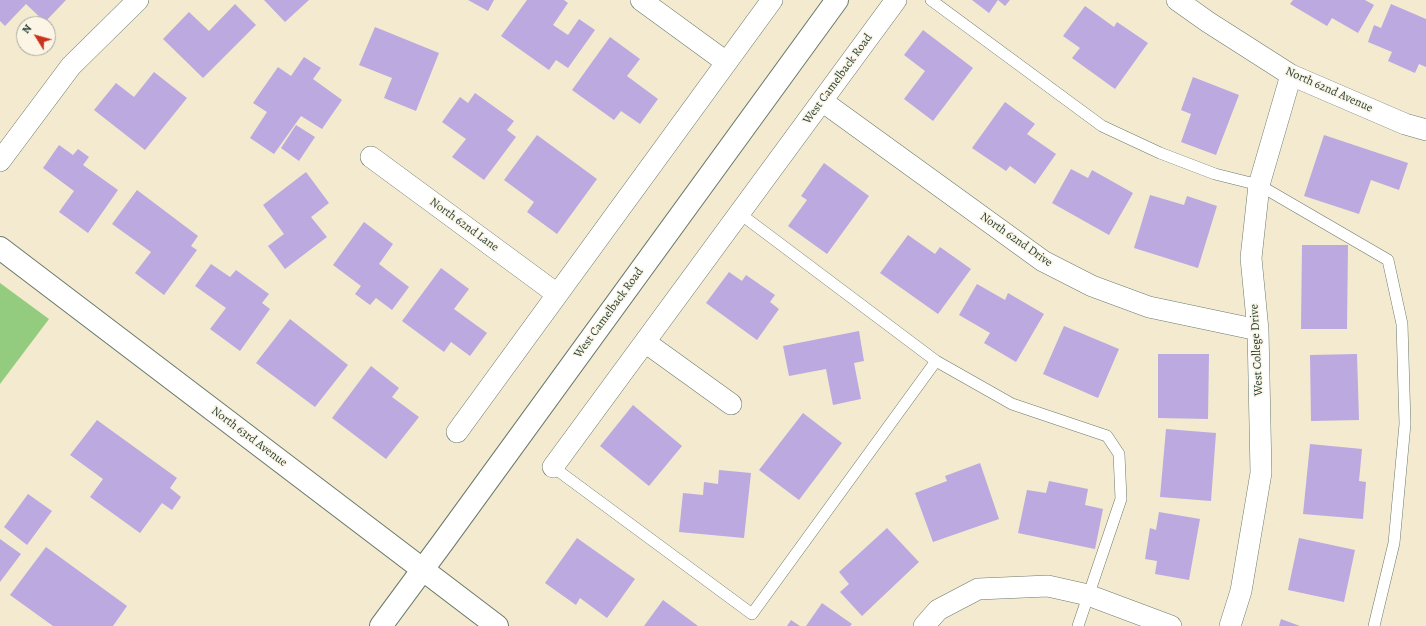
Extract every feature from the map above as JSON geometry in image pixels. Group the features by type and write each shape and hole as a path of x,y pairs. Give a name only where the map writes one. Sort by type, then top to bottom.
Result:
{"main road":[{"name":"West Camelback Road","path":"381,626 837,0"},
{"name":"North 63rd Avenue","path":"0,248 497,626"}],"street":[{"path":"0,161 71,66 138,0"},
{"path":"640,0 726,62"},
{"path":"457,432 772,0"},
{"name":"West Camelback Road","path":"553,468 896,0"},
{"name":"North 62nd Avenue","path":"1177,0 1208,22 1292,75 1406,124 1426,130"},
{"name":"West College Drive","path":"1230,626 1241,591 1261,473 1258,330 1251,258 1259,185 1292,75"},
{"name":"North 62nd Drive","path":"822,100 1050,264 1092,286 1149,307 1258,330"},
{"name":"North 62nd Lane","path":"371,157 557,294"},
{"path":"645,342 731,404"},
{"path":"924,626 938,610 978,589 1048,586 1088,595 1171,626"}],"lane":[{"path":"931,0 1102,126 1160,153 1215,174 1259,185 1388,260 1402,324 1405,424 1394,543 1374,626"},
{"path":"739,214 936,360 1012,404 1107,436 1119,454 1121,499 1078,626"},
{"path":"553,468 752,614 936,360"}],"green space":[{"path":"0,283 49,319 0,384"}],"building":[{"path":"0,0 66,0 51,16 39,16 26,4 5,26 0,21"},
{"path":"264,0 309,0 285,22"},
{"path":"468,0 494,0 488,11"},
{"path":"527,0 564,0 568,3 553,25 568,35 579,19 595,30 568,68 556,60 549,70 501,36"},
{"path":"972,0 998,0 989,13"},
{"path":"998,0 1010,0 1005,6"},
{"path":"1293,0 1365,0 1374,5 1358,33 1332,18 1327,26 1290,4"},
{"path":"235,4 256,25 203,78 163,39 189,12 209,31"},
{"path":"1391,4 1426,19 1426,67 1419,64 1415,73 1388,61 1392,52 1368,42 1374,25 1381,28"},
{"path":"1085,6 1114,27 1117,22 1148,43 1115,89 1072,58 1080,48 1063,36"},
{"path":"375,27 439,53 416,111 384,98 392,78 359,65"},
{"path":"923,30 973,68 933,121 904,99 925,71 904,55"},
{"path":"610,37 640,59 627,76 658,99 640,124 621,111 614,120 572,90"},
{"path":"304,57 321,68 313,79 342,100 322,129 301,116 274,154 250,138 267,112 253,103 278,67 291,76"},
{"path":"154,72 187,98 145,150 94,110 116,83 134,97"},
{"path":"1193,77 1239,95 1216,155 1181,142 1191,114 1181,110"},
{"path":"475,93 514,121 507,130 516,137 484,180 452,157 466,139 442,122 460,97 468,103"},
{"path":"1005,102 1035,124 1027,134 1056,154 1035,184 1010,166 1006,171 972,148"},
{"path":"296,125 315,137 299,161 281,148"},
{"path":"537,135 597,179 557,234 527,212 534,202 504,180"},
{"path":"1324,135 1408,163 1399,190 1371,180 1359,214 1304,196"},
{"path":"59,145 73,155 78,149 89,157 83,165 118,190 88,233 59,212 74,191 43,168"},
{"path":"824,163 869,196 827,254 788,226 807,200 801,196"},
{"path":"1071,169 1088,178 1092,170 1133,193 1109,235 1052,203"},
{"path":"306,172 329,203 311,217 327,237 285,269 268,246 284,234 263,205"},
{"path":"137,190 198,236 191,246 197,250 164,295 135,273 151,252 112,224"},
{"path":"1150,195 1184,205 1187,196 1217,206 1198,268 1134,248"},
{"path":"364,222 393,244 379,264 409,287 392,310 376,298 370,305 355,294 361,286 333,265"},
{"path":"908,235 935,254 940,247 971,269 938,314 880,273"},
{"path":"1302,245 1348,245 1347,329 1301,329"},
{"path":"211,264 230,277 236,270 269,294 262,303 270,309 240,351 210,329 226,308 195,286"},
{"path":"441,268 469,289 454,309 487,333 470,356 451,342 444,352 402,321"},
{"path":"729,272 742,281 746,275 775,295 770,302 779,309 757,340 706,303"},
{"path":"977,284 1005,300 1008,293 1044,314 1016,362 984,343 990,333 959,315"},
{"path":"290,319 348,365 315,407 256,363"},
{"path":"1064,326 1119,349 1098,398 1043,374"},
{"path":"859,331 864,361 854,363 861,399 833,405 826,369 789,376 783,346"},
{"path":"1158,354 1209,354 1208,419 1158,418"},
{"path":"1357,354 1359,420 1311,421 1310,355"},
{"path":"371,366 399,388 392,397 419,417 386,459 332,418"},
{"path":"633,405 682,446 649,486 600,446"},
{"path":"803,413 842,443 799,500 759,470"},
{"path":"97,420 177,478 170,488 181,497 172,510 162,503 140,533 90,497 103,479 70,455"},
{"path":"1166,429 1216,433 1211,501 1160,497"},
{"path":"1310,444 1362,449 1359,481 1366,482 1363,519 1303,514"},
{"path":"980,463 999,519 933,542 915,493 947,481 945,476"},
{"path":"719,470 751,473 744,538 679,532 683,493 703,495 704,482 718,484"},
{"path":"1049,481 1088,489 1085,505 1103,509 1095,549 1018,533 1027,490 1046,493"},
{"path":"28,494 52,511 27,545 4,527"},
{"path":"1159,512 1200,519 1189,580 1155,574 1157,561 1145,559 1150,528 1156,530"},
{"path":"887,528 919,562 862,616 840,592 849,584 839,572"},
{"path":"577,538 635,579 607,618 580,598 576,605 545,583"},
{"path":"1299,538 1355,550 1344,602 1288,590"},
{"path":"0,539 21,554 0,582"},
{"path":"46,547 127,606 113,626 53,626 10,595"},
{"path":"663,600 698,626 644,626"},
{"path":"822,603 852,624 850,626 806,626"},
{"path":"1281,619 1300,626 1279,626"},
{"path":"791,620 800,626 787,626"}]}
